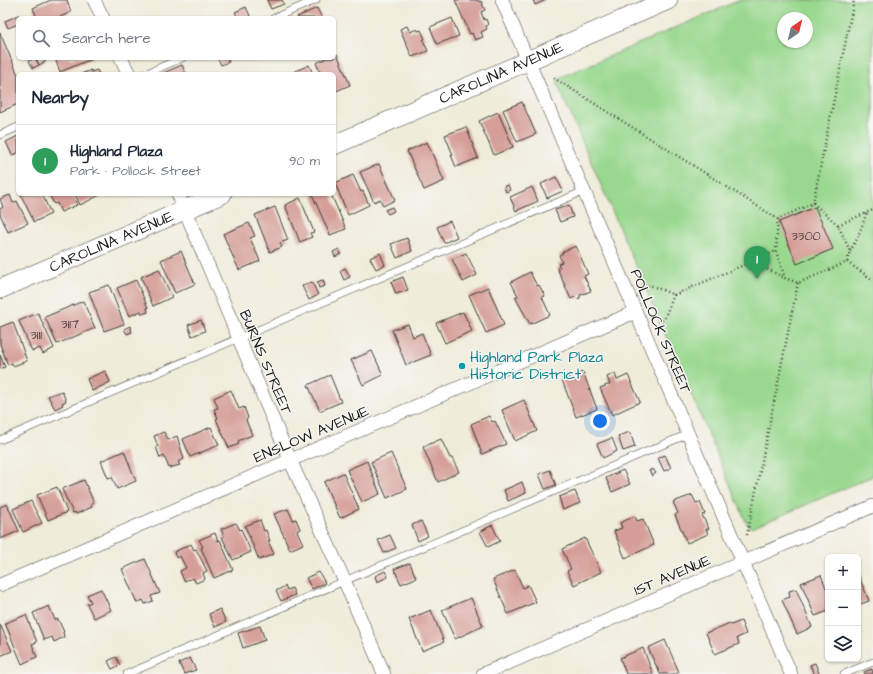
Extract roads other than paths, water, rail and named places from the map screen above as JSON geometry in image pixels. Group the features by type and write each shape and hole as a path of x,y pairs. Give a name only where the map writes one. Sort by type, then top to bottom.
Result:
{"street":[{"path":"94,0 102,16"},
{"name":"POLLOCK STREET","path":"502,0 791,674"},
{"name":"CAROLINA AVENUE","path":"336,144 668,0"},
{"path":"122,60 128,72"},
{"name":"CAROLINA AVENUE","path":"0,289 182,202 212,196"},
{"name":"BURNS STREET","path":"182,202 290,460 345,582 384,674"},
{"name":"ENSLOW AVENUE","path":"0,585 635,312"},
{"name":"1ST AVENUE","path":"483,674 873,506"}],"lane":[{"path":"279,16 316,0"},
{"path":"149,72 177,60"},
{"path":"0,134 16,128"},
{"path":"0,440 584,191"},
{"path":"127,674 688,434"},
{"path":"844,674 873,662"}],"place":[{"name":"Highland Plaza","path":"757,279"},
{"name":"Highland Park Plaza Historic District","path":"462,366"}]}
